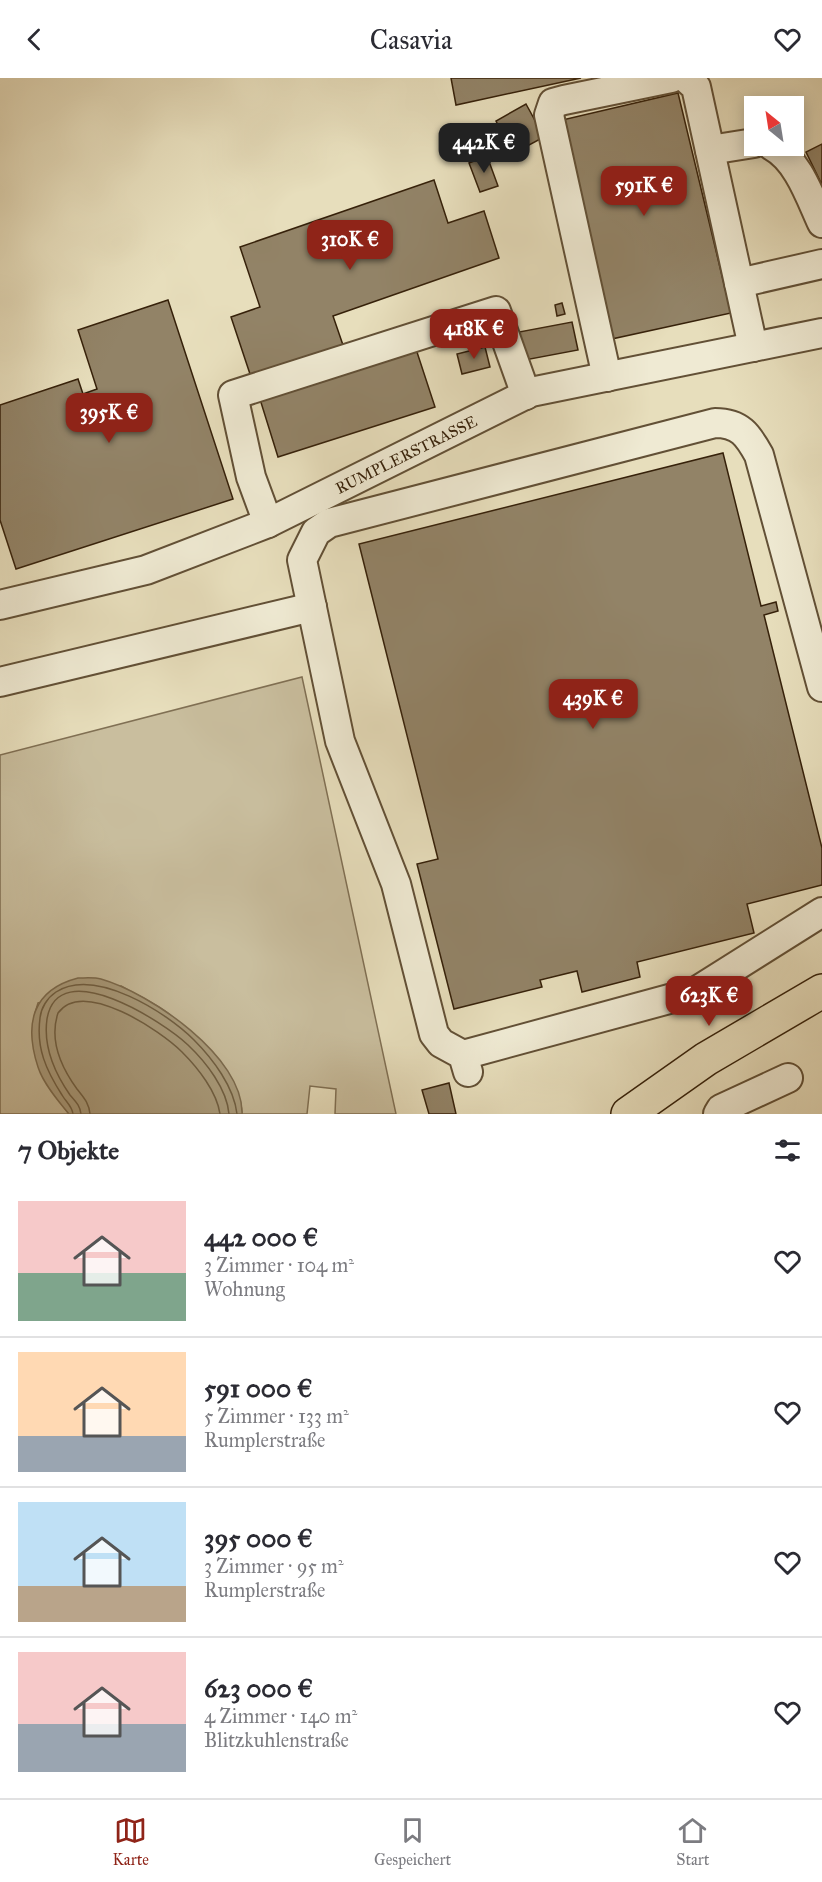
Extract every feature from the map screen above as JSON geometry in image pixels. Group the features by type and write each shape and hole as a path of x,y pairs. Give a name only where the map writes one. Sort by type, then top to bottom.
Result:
{"main road":[{"path":"628,1114 706,1059 822,991"}],"street":[{"path":"607,377 549,115 553,103 671,78"},
{"path":"686,78 696,87 753,347"},
{"path":"710,150 744,144"},
{"path":"785,156 799,177 822,223"},
{"path":"740,283 822,264"},
{"path":"268,523 251,477 233,395 496,311 526,395"},
{"name":"RUMPLERSTRASSE","path":"0,605 146,570 268,523 526,395 822,333"},
{"path":"822,687 759,455 748,435 729,423 704,426 329,523 316,532 302,560 340,741 396,884 434,1034 466,1064 695,992 822,912"},
{"path":"0,682 312,607"},
{"path":"718,1114 721,1109 788,1078"}],"shaded area":[{"path":"302,677 396,1114 335,1114 336,1089 310,1086 307,1114 242,1114 235,1089 227,1076 194,1036 167,1012 121,986 38,1003 32,1036 35,1049 48,1079 69,1114 0,1114 0,755"}],"water":[{"path":"78,978 98,978 121,986 168,1013 191,1030 228,1071 239,1092 242,1114 69,1114 51,1092 40,1073 34,1051 32,1023 41,1000 50,991"}],"building":[{"path":"451,78 581,78 456,105"},
{"path":"678,93 731,313 607,340 558,121"},
{"path":"526,104 544,137 518,151 508,130 502,133 496,121"},
{"path":"822,144 822,185 806,152"},
{"path":"487,156 498,186 480,192 469,163"},
{"path":"434,180 448,223 484,211 499,258 333,316 344,348 251,377 231,317 260,307 240,247"},
{"path":"168,300 233,499 16,569 0,520 0,405 78,379 83,394 97,389 78,330"},
{"path":"562,303 565,314 557,316 555,305"},
{"path":"572,322 578,350 525,360 519,332"},
{"path":"415,346 435,407 278,457 259,396"},
{"path":"485,347 490,367 462,374 457,354"},
{"path":"723,453 761,606 776,602 778,611 764,615 822,848 822,885 747,904 754,933 637,962 640,977 582,992 577,971 540,980 542,987 454,1009 417,864 438,859 359,544"},
{"path":"449,1083 456,1114 429,1114 422,1090"}]}
